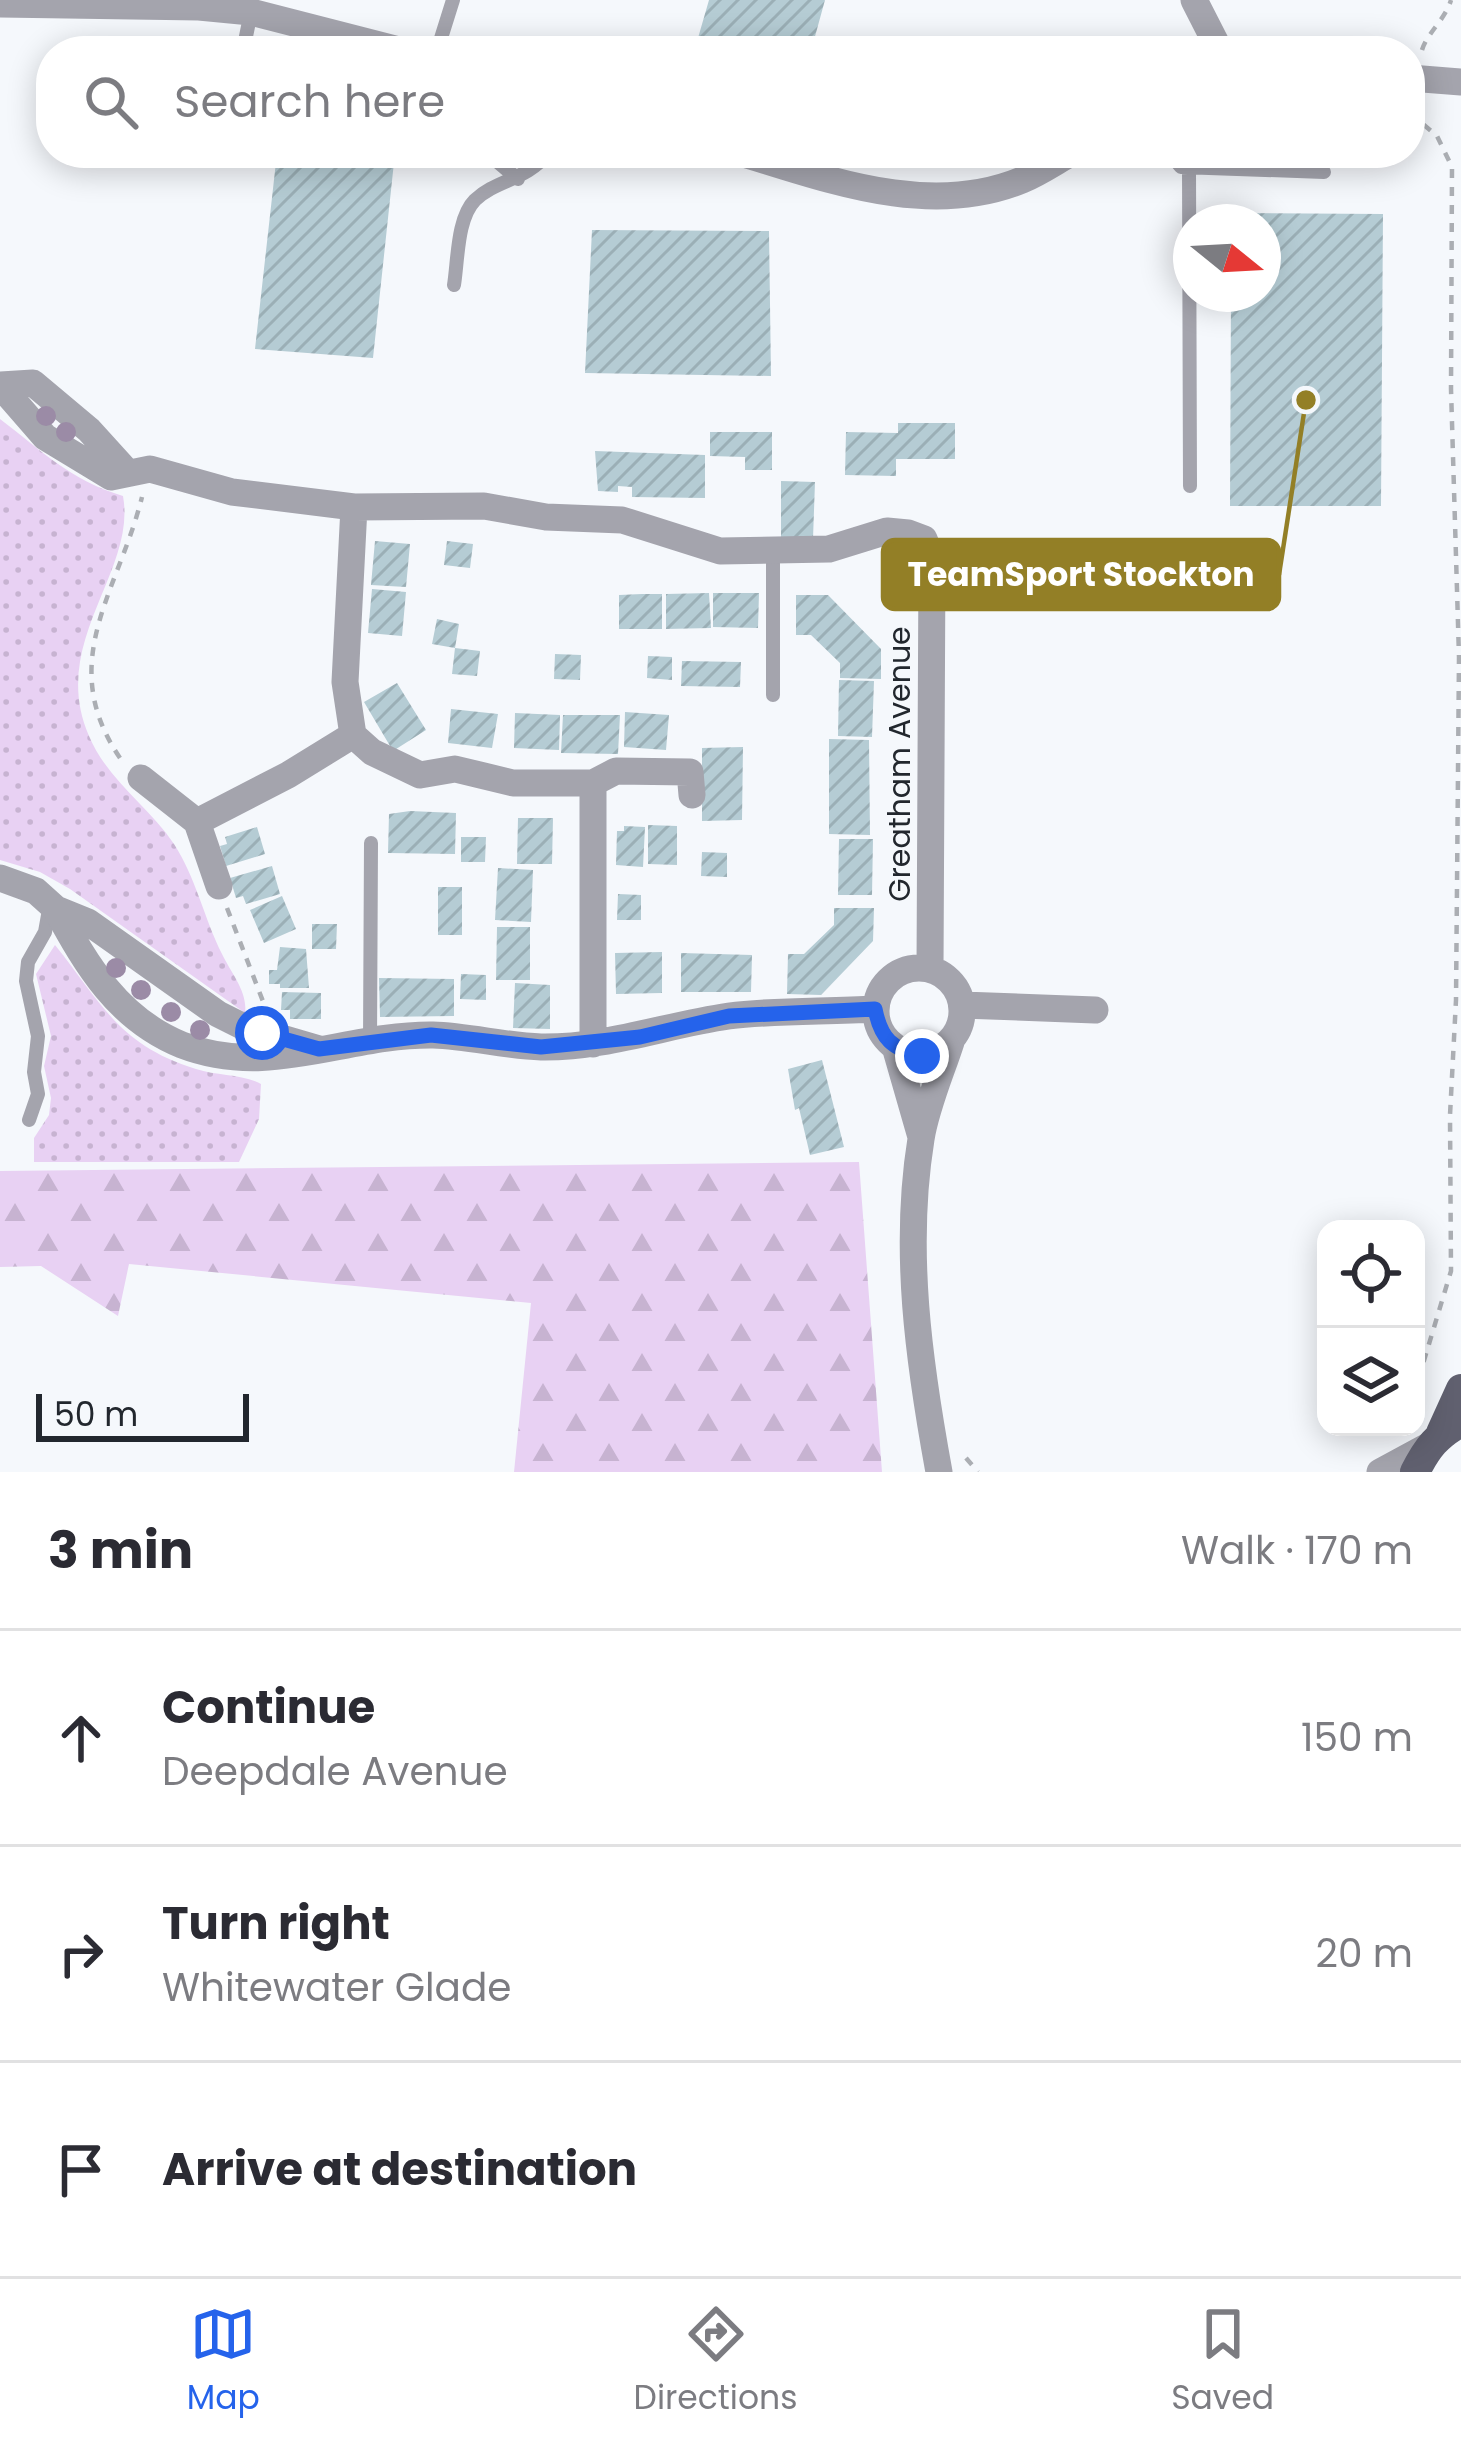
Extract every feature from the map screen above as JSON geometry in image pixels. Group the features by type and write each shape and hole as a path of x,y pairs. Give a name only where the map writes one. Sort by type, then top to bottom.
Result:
{"main road":[{"path":"1436,1443 1461,1389"}],"street":[{"path":"1194,0 1212,36"},
{"path":"0,4 199,7 251,13 343,36"},
{"path":"1425,79 1461,82"},
{"path":"793,168 877,192 932,196 1020,181 1044,168"},
{"path":"1,385 33,383 139,471 232,492 354,506 484,506 546,517 622,520 720,551 773,550"},
{"path":"354,506 344,631 353,734 392,764 420,775 455,769 513,784 593,783 616,771 690,772 692,795"},
{"name":"Greatham Avenue","path":"773,550 830,549 887,531 908,532 924,539 932,560 930,969"},
{"path":"196,822 288,775 353,734"},
{"path":"141,778 196,822 219,886"},
{"path":"593,783 593,1044"},
{"path":"0,878 36,891 53,906 88,922 218,1014 319,1049"},
{"path":"53,906 102,988 150,1029 180,1044 239,1060 283,1059 319,1049 431,1035 541,1047 593,1044 729,1016 875,1009"},
{"path":"921,1137 896,1050 880,1032 875,1009 887,981 909,969 930,969 952,983 962,1005 961,1023 921,1137 913,1228 914,1304 939,1472"},
{"path":"962,1005 1095,1010"},
{"path":"896,1050 922,1056 951,1042"},
{"path":"1381,1472 1436,1443"}],"lane":[{"path":"442,36 453,0"},
{"path":"246,36 251,13"},
{"path":"505,168 518,179"},
{"path":"454,284 471,206 535,168"},
{"path":"1189,168 1190,486"},
{"path":"1216,168 1324,172"},
{"path":"772,695 773,550"},
{"path":"370,1043 371,843"},
{"path":"29,1120 38,1094 34,1072 38,1036 26,981 28,962 53,906"}],"path":[{"path":"1425,41 1438,28 1451,0"},
{"path":"1425,126 1437,136 1452,166 1451,389 1460,657 1451,1271 1425,1357"},
{"path":"139,471 120,571 99,617 90,661 90,691 106,737 128,770 141,778"},
{"path":"219,886 265,1006 262,1033"},
{"path":"1451,1271 1461,1271"}],"green space":[{"path":"0,419 72,473 123,496 118,552 85,639 79,702 97,752 182,857 241,990 245,1013 70,889 40,872 0,860"},
{"path":"55,945 113,1019 148,1048 196,1069 261,1084 259,1119 239,1162 34,1162 34,1138 49,1115 51,1098 44,1066 51,1036 36,974"},
{"path":"859,1162 882,1472 514,1472 531,1303 129,1264 118,1316 41,1266 0,1267 0,1171"}],"building":[{"path":"709,0 825,0 815,36 699,36"},
{"path":"275,168 393,168 373,358 255,349"},
{"path":"1281,213 1383,214 1381,506 1230,506 1231,312 1281,312"},
{"path":"592,230 769,231 771,376 585,373"},
{"path":"898,423 955,423 955,459 896,459 896,476 845,475 846,432 898,433"},
{"path":"710,432 772,432 772,470 745,470 745,457 710,456"},
{"path":"595,451 705,455 705,498 632,497 632,487 618,486 618,492 598,491"},
{"path":"781,481 815,482 813,539 781,538"},
{"path":"375,541 410,544 406,587 371,585"},
{"path":"447,541 473,544 470,568 444,565"},
{"path":"372,589 406,592 402,636 368,633"},
{"path":"709,593 711,628 666,629 666,594"},
{"path":"713,593 759,593 758,628 713,627"},
{"path":"662,594 662,629 619,629 619,595"},
{"path":"796,595 828,595 881,649 881,679 840,678 840,663 811,635 796,635"},
{"path":"437,619 459,624 455,648 432,644"},
{"path":"455,648 480,651 477,676 452,674"},
{"path":"555,654 581,655 580,680 554,679"},
{"path":"648,656 672,657 672,680 647,678"},
{"path":"682,661 741,662 740,687 681,686"},
{"path":"839,680 874,681 872,737 838,736"},
{"path":"397,683 426,730 393,751 364,702"},
{"path":"451,709 498,714 492,748 448,743"},
{"path":"625,712 669,715 666,750 624,747"},
{"path":"515,713 560,715 559,750 514,748"},
{"path":"563,715 620,715 618,754 561,753"},
{"path":"829,739 869,740 870,835 829,834"},
{"path":"743,747 742,820 702,821 702,748"},
{"path":"456,813 455,854 388,853 389,814"},
{"path":"518,818 553,818 552,864 517,864"},
{"path":"648,825 677,826 677,865 648,864"},
{"path":"624,826 645,827 643,867 616,865 617,831 624,831"},
{"path":"257,827 265,854 226,866 220,846 227,844 225,837"},
{"path":"461,837 486,837 485,862 461,862"},
{"path":"839,839 873,839 872,895 838,895"},
{"path":"702,852 727,853 727,877 701,876"},
{"path":"272,866 280,894 246,904 243,896 236,898 230,878"},
{"path":"498,868 533,870 531,922 495,920"},
{"path":"438,887 462,887 462,935 438,935"},
{"path":"618,894 641,895 641,920 617,920"},
{"path":"282,896 296,929 264,943 250,910"},
{"path":"834,908 874,908 873,941 821,995 787,994 788,954 804,954 834,925"},
{"path":"312,924 337,924 336,949 312,949"},
{"path":"497,927 530,927 530,980 496,980"},
{"path":"280,947 306,949 309,988 269,984 269,970 277,970"},
{"path":"662,952 662,993 616,994 615,953"},
{"path":"681,953 752,955 751,992 681,992"},
{"path":"461,974 486,975 486,1000 460,999"},
{"path":"379,978 454,979 454,1016 380,1017"},
{"path":"515,983 550,985 550,1029 513,1028"},
{"path":"282,992 321,993 321,1019 290,1019 290,1010 281,1010"},
{"path":"822,1060 844,1147 810,1155 788,1069"}],"place":[{"name":"TeamSport Stockton","path":"1306,400"}],"route":[{"path":"262,1033 319,1049 431,1035 541,1047 640,1037 729,1016 875,1009 880,1032 896,1050 922,1056"}]}
